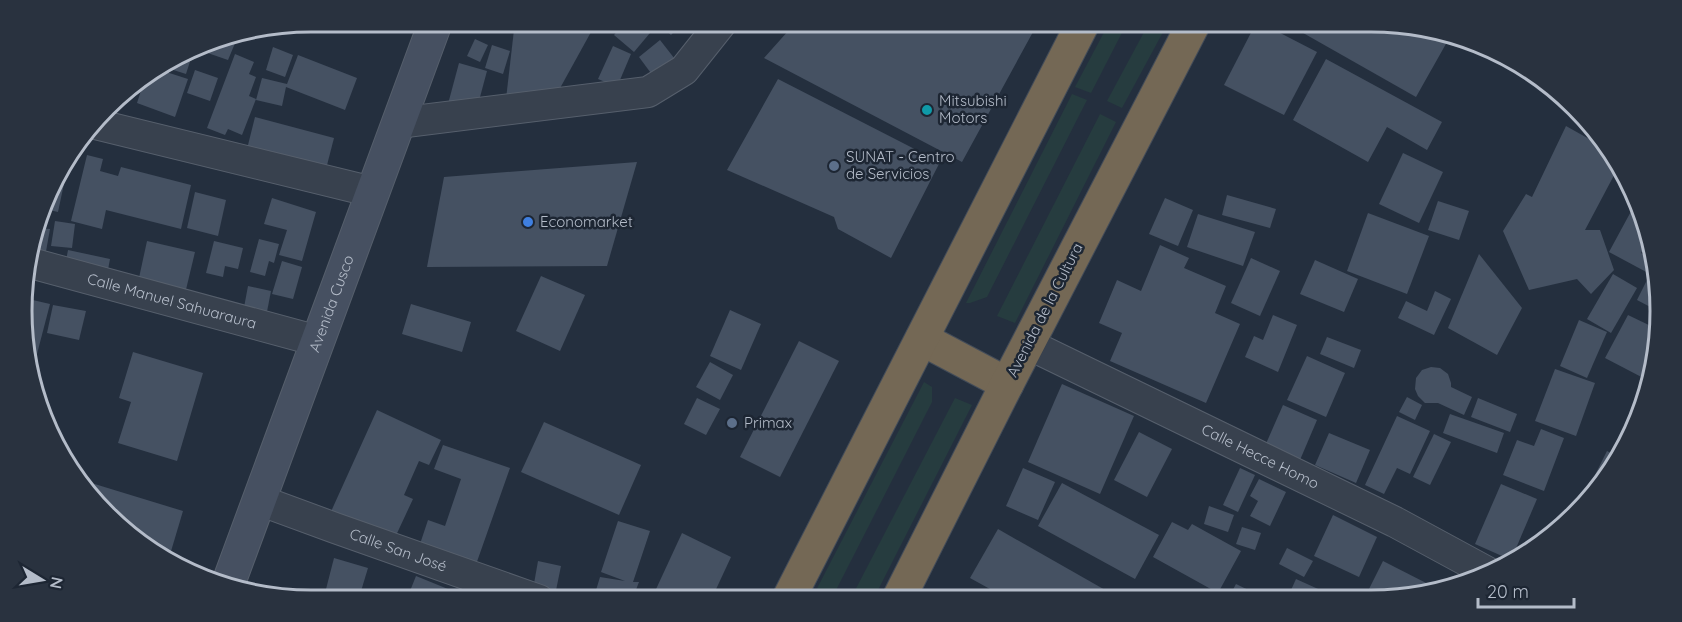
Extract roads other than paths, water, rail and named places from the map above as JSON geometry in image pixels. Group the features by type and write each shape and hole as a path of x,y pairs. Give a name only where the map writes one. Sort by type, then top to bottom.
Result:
{"highway":[{"path":"793,590 1078,32"},
{"name":"Avenida de la Cultura","path":"903,590 1189,32"},
{"path":"922,339 1007,384"}],"street":[{"name":"Avenida Cusco","path":"230,579 432,32"},
{"path":"398,123 648,92 684,70 714,32"},
{"path":"102,126 373,192"},
{"name":"Calle Manuel Sahuaraura","path":"36,264 318,341"},
{"name":"Calle Hecce Homo","path":"1028,344 1395,522 1481,568"},
{"name":"Calle San José","path":"259,500 511,590"}],"place":[{"name":"Mitsubishi Motors","path":"927,110"},
{"name":"SUNAT - Centro de Servicios","path":"834,166"},
{"name":"Economarket","path":"528,222"},
{"name":"Primax","path":"732,423"}]}
